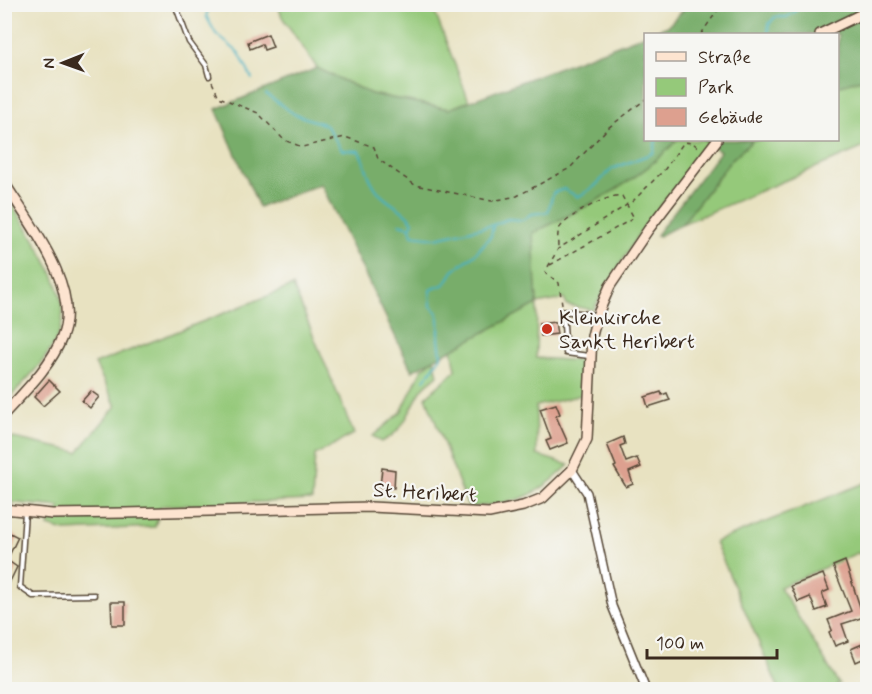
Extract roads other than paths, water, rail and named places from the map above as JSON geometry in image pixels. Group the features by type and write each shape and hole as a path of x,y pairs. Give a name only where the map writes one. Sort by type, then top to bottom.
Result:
{"street":[{"path":"822,33 867,11"},
{"name":"St. Heribert","path":"4,509 25,512 125,513 371,507 489,513 523,506 543,498 572,470 587,439 590,421 590,356 597,316 610,286 648,230 716,141"},
{"path":"4,182 64,287 67,311 63,336 51,357 4,414"},
{"path":"572,470 586,493 612,606 646,690"}],"lane":[{"path":"175,4 189,42 206,65 209,76"},
{"path":"590,356 566,353 563,311 597,316"},
{"path":"25,512 20,587 33,596 94,595"}],"waterway":[{"path":"768,33 769,24 775,17 787,17 796,11 797,4"},
{"path":"210,5 206,16 216,34 239,53 252,79"},
{"path":"266,94 294,114 326,125 342,150 359,151 375,188 413,222 410,227 412,235 436,238 493,225 508,219 523,220 531,214 548,212 553,193 564,189 578,197 594,187 612,169 653,153 656,141"},
{"path":"400,224 410,227"},
{"path":"424,380 441,357 439,317 431,306 430,290 445,284 453,271 476,253 491,236 493,226"}],"place":[{"name":"Kleinkirche Sankt Heribert","path":"547,329"}]}
